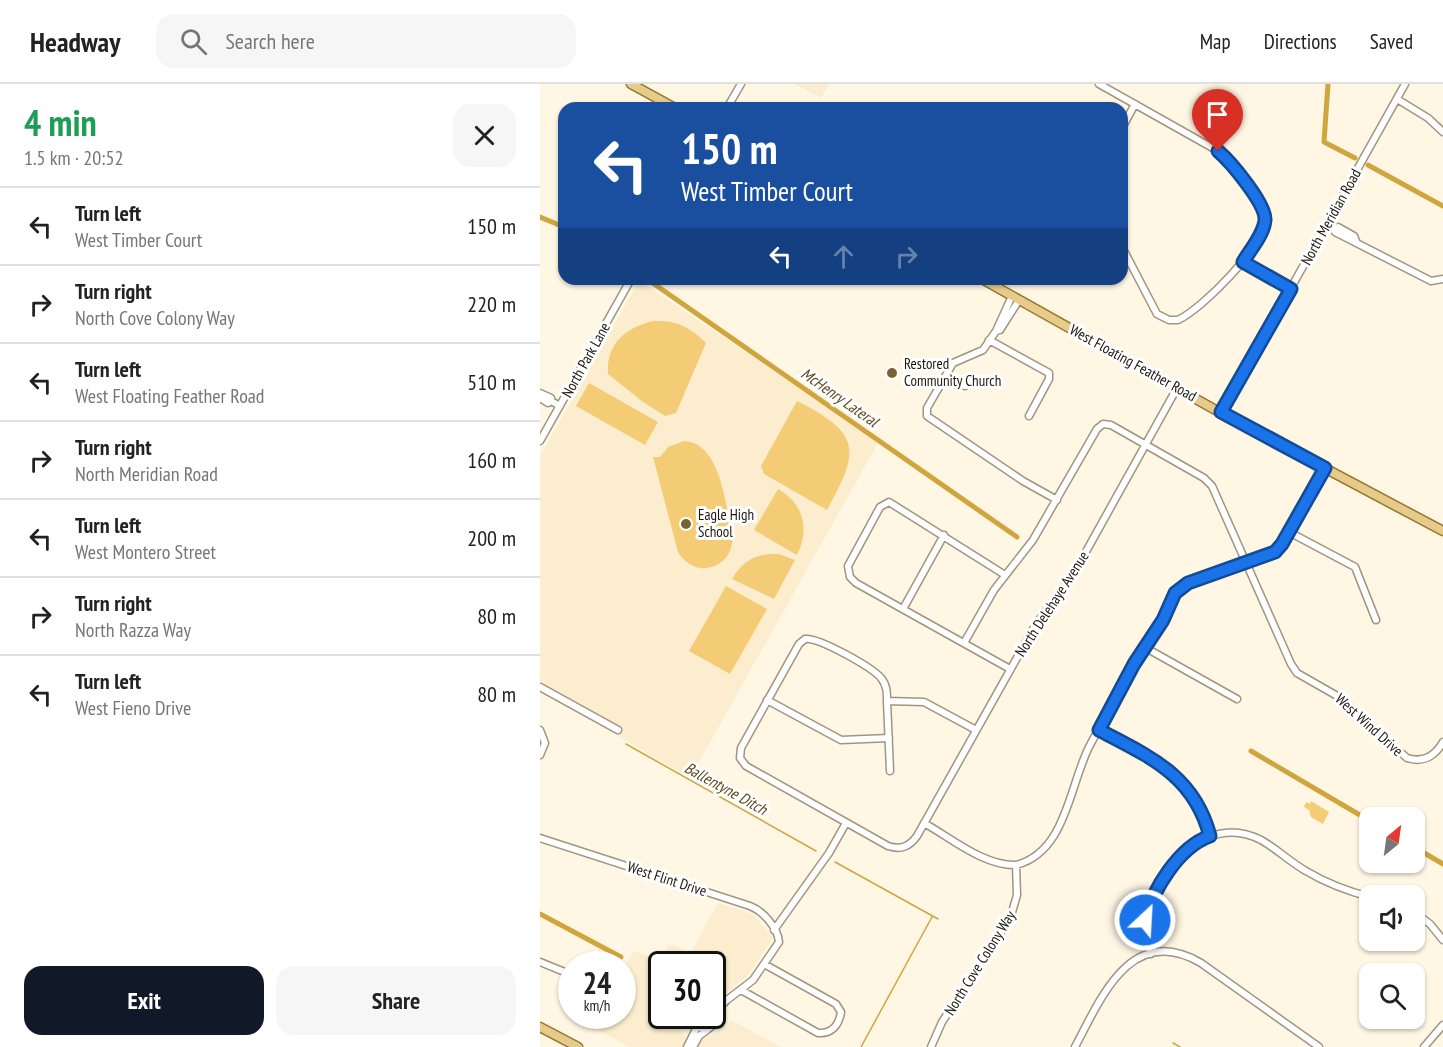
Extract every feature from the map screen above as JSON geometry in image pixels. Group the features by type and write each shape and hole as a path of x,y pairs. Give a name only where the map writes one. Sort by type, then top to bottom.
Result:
{"main road":[{"path":"631,84 664,102"},
{"name":"West Floating Feather Road","path":"992,285 1177,388 1443,531"},
{"path":"540,1027 578,1047"}],"street":[{"path":"730,102 741,84"},
{"path":"1099,84 1223,155 1262,205 1265,221 1243,262 1186,316 1169,320 1157,314 1128,258"},
{"name":"North Meridian Road","path":"1221,412 1405,84"},
{"path":"1397,99 1428,118 1443,132"},
{"path":"1128,117 1135,105"},
{"path":"1327,224 1338,227 1354,236 1356,240 1431,281 1443,279"},
{"path":"1243,262 1291,289"},
{"name":"North Park Lane","path":"540,441 628,285"},
{"path":"964,643 1005,575 1033,540 1057,500 1023,481 927,416 927,408 953,363 983,350 996,331 1000,330 1015,298"},
{"path":"990,340 1050,376 1029,416"},
{"path":"946,376 965,386"},
{"name":"North Delehaye Avenue","path":"846,823 888,846 905,847 911,844 1036,624 1074,575 1177,388"},
{"path":"540,393 551,398 551,401 560,406"},
{"path":"540,398 548,403 551,401"},
{"name":"West Wind Drive","path":"1057,500 1097,429 1103,424 1110,424 1209,481 1294,669 1339,697 1398,753 1412,760 1433,755 1443,742"},
{"path":"924,823 989,860 1016,865 1036,857 1056,833 1086,754 1163,620 1175,593 1183,585 1275,552 1289,532 1325,468"},
{"path":"1005,575 895,503 886,502 880,507 850,562 849,574 856,583 1010,669"},
{"path":"1289,532 1355,567 1376,620"},
{"path":"903,609 945,535"},
{"path":"774,930 829,853 846,823 746,766 740,759 741,748 767,700 799,644 805,639 817,639 876,673 885,684 890,771"},
{"path":"1146,648 1237,699"},
{"path":"540,687 618,730"},
{"path":"767,700 841,740 889,738"},
{"path":"887,701 924,702 976,730"},
{"path":"540,730 544,738 540,755"},
{"path":"1099,730 1153,758 1183,783 1202,811 1210,836"},
{"path":"1151,954 1144,931 1149,909 1178,858 1190,846 1210,836 1234,833 1256,838 1312,874 1359,893"},
{"name":"West Flint Drive","path":"540,838 750,906 760,912 779,940 765,964"},
{"name":"North Cove Colony Way","path":"932,1047 942,1022 1010,919 1017,895 1016,865"},
{"path":"1425,920 1443,939"},
{"path":"1075,1047 1113,978 1130,963 1151,954 1175,953 1196,960 1319,1047"},
{"path":"540,962 558,969"},
{"path":"726,1001 741,990 765,964 839,1007 837,1023 829,1032 818,1032 741,990"},
{"path":"1424,1047 1443,1025"},
{"path":"687,1047 696,1029"},
{"path":"693,1047 699,1036 707,1030"}],"shaded area":[{"path":"795,84 829,84 821,98"},
{"name":"Eagle High School","path":"637,285 645,285 879,441 690,778 540,690 540,456"},
{"path":"653,321 676,323 706,343 676,413 665,416 608,374 610,354 619,339 634,328"},
{"path":"589,383 658,422 645,445 576,406"},
{"path":"797,401 834,424 844,434 849,446 845,473 827,510 764,474 761,466"},
{"path":"684,441 696,444 714,463 732,533 732,545 728,555 722,562 704,568 686,561 678,552 653,457 660,457 668,447"},
{"path":"778,489 794,502 802,518 803,536 797,555 754,530"},
{"path":"779,554 795,560 774,599 732,579 736,572 751,559 757,556"},
{"path":"726,586 767,609 730,674 689,651"},
{"path":"1311,801 1329,812 1323,824 1311,817 1309,810 1304,807 1306,802 1310,804"},
{"path":"718,903 753,914 773,938 747,976 726,993 726,951 692,951"},
{"path":"673,944 685,951 665,951"},
{"path":"636,952 648,956 648,1029 679,1029 687,1038 698,1045 708,1035 723,1033 731,1020 781,1047 630,1047 596,1029 636,1029"}],"waterway":[{"path":"1328,84 1324,142 1355,158"},
{"path":"1368,165 1443,206"},
{"name":"McHenry Lateral","path":"540,217 558,224"},
{"name":"McHenry Lateral","path":"656,285 1017,537"},
{"name":"Ballentyne Ditch","path":"626,744 816,851"},
{"name":"McHenry Lateral","path":"1251,751 1359,815"},
{"name":"McHenry Lateral","path":"1425,853 1443,864"},
{"name":"Ballentyne Ditch","path":"835,862 938,919"},
{"path":"540,914 610,951"},
{"path":"861,1047 932,917"},
{"name":"Ballentyne Ditch","path":"1173,1043 1180,1047"}],"place":[{"name":"Restored Community Church","path":"892,373"},
{"name":"Eagle High School","path":"686,524"}],"route":[{"path":"1145,920 1178,858 1190,846 1210,836 1202,811 1183,783 1153,758 1099,730 1134,664 1156,634 1178,589 1188,583 1275,552 1282,544 1325,468 1221,412 1291,289 1243,262 1263,227 1264,211 1262,205 1218,151"}]}
